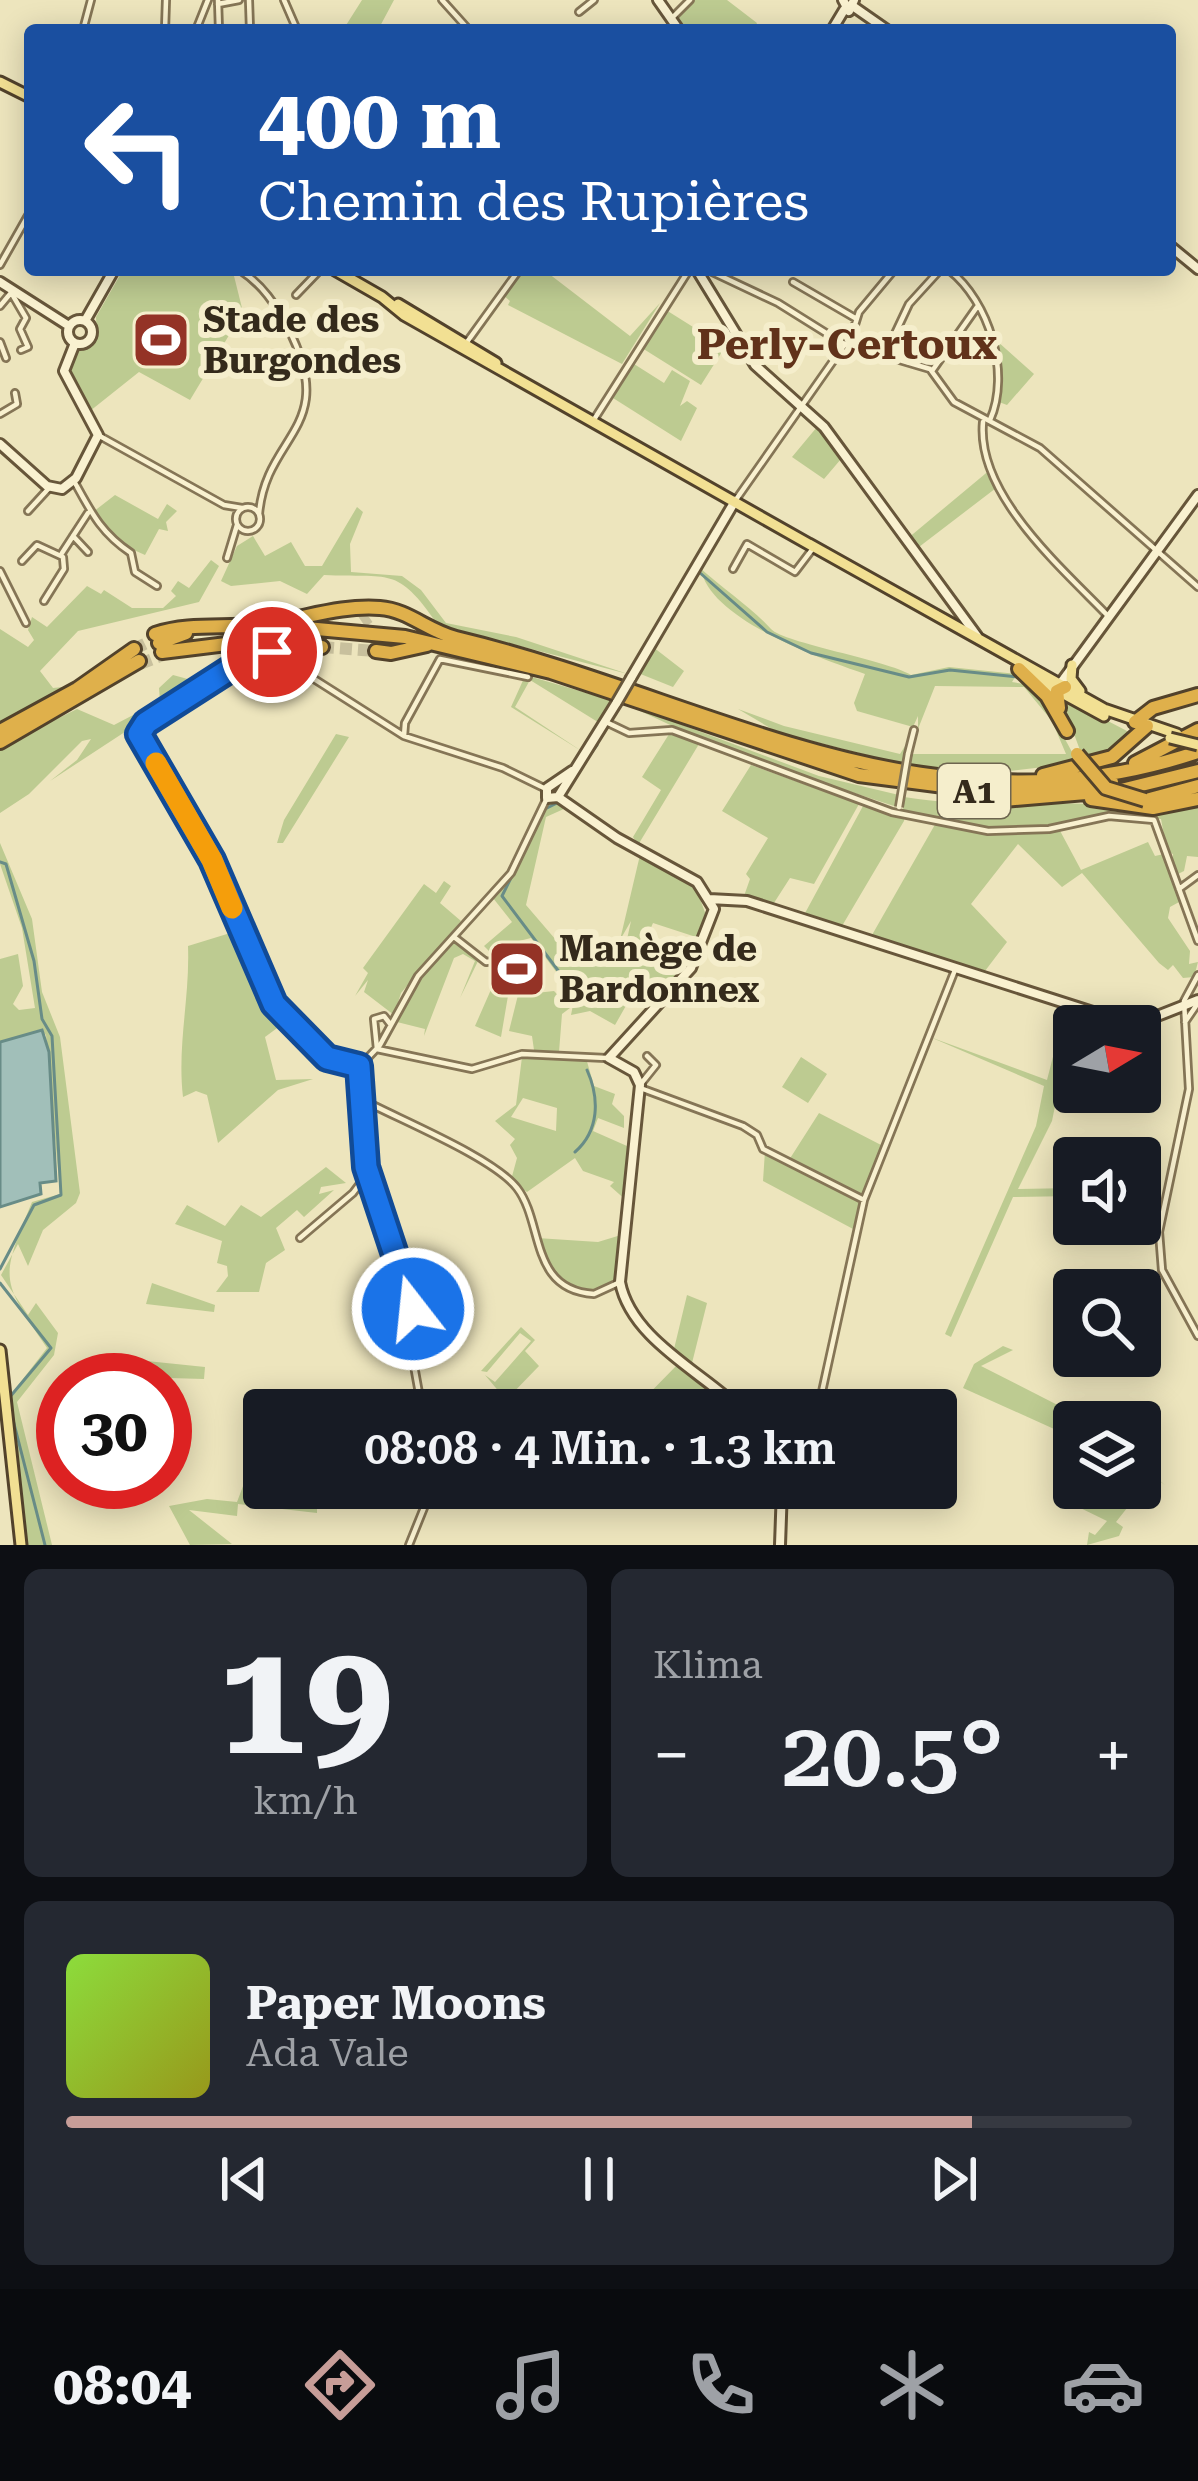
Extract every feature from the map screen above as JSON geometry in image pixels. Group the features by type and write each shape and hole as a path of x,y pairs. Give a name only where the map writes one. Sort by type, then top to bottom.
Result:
{"highway":[{"path":"160,647 180,627 267,624 346,606 390,609 417,619"},
{"path":"306,621 344,610 372,617"},
{"path":"160,647 186,633 372,617 417,619"},
{"name":"A1","path":"417,619 835,759 964,782 1082,778 1198,745"},
{"path":"160,647 267,639 306,628 441,644"},
{"path":"267,639 322,647"},
{"path":"376,651 392,653 441,644"},
{"name":"A1","path":"441,644 550,671 851,773 956,790 1034,791 1116,782 1198,745"},
{"path":"0,742 128,660"},
{"path":"1019,669 1061,717"},
{"path":"1057,686 1061,717 1077,754 1106,788 1145,800 1198,787"},
{"path":"964,782 1075,769 1138,732 1160,706 1198,695"},
{"path":"0,731 62,703"},
{"path":"1082,778 1198,745"},
{"path":"1059,799 1198,771"},
{"path":"851,773 930,794 1147,808 1198,799"}],"main road":[{"path":"345,276 785,528 1019,669 1092,703 1138,732"},
{"path":"964,635 1138,732 1174,736 1198,745"},
{"path":"1057,686 1071,666"},
{"path":"1071,666 1073,684 1092,703"},
{"path":"0,1350 21,1545"}],"street":[{"path":"442,0 464,24"},
{"path":"580,12 594,0"},
{"path":"658,0 675,24"},
{"path":"671,19 690,0"},
{"path":"218,2 245,1"},
{"path":"847,3 878,24"},
{"path":"0,265 24,223"},
{"path":"70,326 86,321 111,276"},
{"path":"234,543 258,526 262,494 304,416 306,371 274,302 246,276"},
{"path":"296,295 314,276"},
{"path":"455,339 513,276"},
{"path":"595,420 689,276"},
{"path":"697,276 752,361 824,427 982,641"},
{"path":"719,276 847,344 932,371 954,402 1040,448 1198,587"},
{"path":"359,1066 392,1026 413,983 511,873 552,792 606,722 735,501 847,344 856,318 889,276"},
{"path":"884,357 909,304 935,276"},
{"path":"954,276 977,307 999,382 986,420 985,455 1025,526 1109,617"},
{"path":"0,282 70,326 75,344"},
{"path":"793,282 856,318"},
{"path":"0,306 13,292"},
{"path":"13,292 26,318 20,328 28,347 21,350"},
{"path":"932,371 977,307"},
{"path":"86,321 92,337 75,344 65,360 65,374 98,435 224,505 259,514"},
{"path":"0,342 6,358"},
{"path":"0,414 18,402 15,393"},
{"path":"0,444 50,487 62,489 74,481 98,435"},
{"path":"74,481 88,512 112,542 131,553 135,572 157,586"},
{"path":"28,511 50,487"},
{"path":"227,558 245,508 262,494"},
{"path":"1071,666 1198,495"},
{"path":"44,602 64,567 61,555 88,512"},
{"path":"237,525 249,531"},
{"path":"73,536 88,552"},
{"path":"733,569 747,544 794,572 814,547"},
{"path":"22,561 37,545 61,555"},
{"path":"0,571 26,623"},
{"path":"964,635 965,617"},
{"path":"359,1066 337,1062 274,1004 212,860 140,730 266,650 404,736 503,768 552,792 625,843 699,884 711,901 709,927 688,972 609,1058"},
{"path":"404,736 405,723 440,659 528,677"},
{"path":"606,722 632,733 672,730 899,810 988,831 1045,830 1113,815 1154,820 1198,941"},
{"path":"899,810 914,730"},
{"path":"1179,889 1198,874"},
{"path":"711,901 729,897 1130,1023 1198,1002"},
{"path":"454,937 486,962 509,959"},
{"path":"823,1389 864,1200 957,967"},
{"path":"1198,975 1183,1006 1189,1088 1159,1229 1164,1275 1198,1336"},
{"path":"1185,1022 1198,1002"},
{"path":"377,1049 374,1019 384,1016 392,1026"},
{"path":"377,1049 472,1069 522,1054 609,1058 634,1072 640,1087 620,1282 638,1321 717,1389"},
{"path":"640,1087 656,1065 647,1056"},
{"path":"359,1066 368,1173 411,1297 420,1389"},
{"path":"640,1087 752,1130 764,1149 864,1200"},
{"path":"361,1099 461,1150 515,1186 543,1256 562,1284 594,1294 620,1282"},
{"path":"300,1238 353,1193 368,1173"},
{"path":"410,1545 424,1509"},
{"path":"780,1545 781,1509"}],"green space":[{"path":"362,0 394,0 381,24 347,24"},
{"path":"693,0 727,0 757,23 679,24 675,17"},
{"name":"Stade des Burgondes","path":"120,276 234,276 243,312 190,400 139,372 90,411 69,374 72,355 97,338 96,317"},
{"path":"517,276 552,276 630,336 660,303 622,364 508,305 503,295"},
{"path":"666,310 725,347 701,385 642,348"},
{"path":"997,341 1034,374 1007,405 999,402"},
{"path":"634,364 664,383 672,370 690,381 680,406 687,401 697,408 681,441 613,398"},
{"path":"817,427 841,459 824,479 792,457"},
{"path":"991,469 1000,485 915,550 907,539"},
{"path":"115,495 158,519 167,504 177,511 166,522 168,531 159,529 145,555 114,541 93,512"},
{"path":"357,507 363,512 350,544 351,572 402,576 421,590 446,623 516,637 628,674 438,625 401,583 378,576 324,575 307,594 280,581 231,586 221,581 237,546 253,536 265,556 291,542 305,566 322,566"},
{"path":"211,560 219,566 199,602 78,631 40,671 53,688 63,687 61,694 0,726 0,629 28,647 34,640 28,630 32,617 47,627 87,586 101,594 104,590 132,608 163,608 176,596 171,591 178,581 189,588"},
{"path":"701,569 771,629 795,640 911,675 949,667 1017,674 1012,682 1036,686 1078,763 993,773 909,765 911,754 1066,754 1052,721 1024,687 935,686 918,729 918,716 913,727 857,711 854,703 865,674 796,647 745,620 709,587"},
{"path":"653,647 684,671 673,687 638,673"},
{"path":"250,650 50,781 77,760 91,739 82,741 29,794 0,813 0,747 77,709 114,725 160,701 159,688 173,675 195,681"},
{"path":"505,669 614,701 601,724 530,680 515,707 583,752 511,707 525,676"},
{"path":"1060,696 1130,736 1117,749 1084,761"},
{"path":"621,702 819,776 899,795 897,807 726,751"},
{"path":"738,709 784,726 900,754 912,735 902,764 777,732"},
{"path":"671,731 699,744 638,845 633,837 661,790 642,777"},
{"path":"336,734 349,737 283,843 277,843 284,820"},
{"path":"751,765 859,804 814,884 790,878 772,906 744,896 750,879 746,874 768,838 722,811"},
{"path":"904,797 1159,808 1198,804 1198,857 1187,856 1184,871 1176,875 1179,882 1173,870 1173,854 1167,852 1161,819 1114,814 1041,828 993,829 903,811"},
{"path":"552,803 566,808 546,817 526,905 568,954 621,967 631,921 620,940 640,855 695,885 707,918 692,958 696,937 653,923 641,950 683,971 661,995 636,988 615,1025 590,1011 571,1015 574,1000 564,999 563,1007 570,1008 562,1014 559,1052 534,1050 532,1036 509,1031 518,995 554,991 561,998 563,981 531,938 515,942 496,958 484,946 512,922 493,898 520,862 543,808"},
{"path":"863,806 905,815 904,821 842,926 804,915"},
{"path":"937,821 981,831 1058,827 1081,870 1148,842 1155,856 1164,854 1181,901 1170,907 1168,918 1190,951 1189,964 1198,962 1194,977 1183,978 1173,965 1168,970 1159,963 1082,873 1062,887 1018,844 971,904 1007,942 985,971 872,935"},
{"path":"0,843 32,919 42,992 60,1037 80,1193 76,1203 43,1230 28,1266 18,1244 13,1253 32,1202 60,1194 46,1035 41,1030 0,1042 0,959 18,954 23,986 13,1004 19,1010 35,1008 22,928 0,864"},
{"path":"444,881 451,886 440,903 461,921 401,993 394,1015 364,992 368,980 355,996 368,973 363,968 424,884 436,893"},
{"path":"240,930 270,1002 288,1020 265,1037 276,1080 313,1079 278,1090 218,1143 207,1095 196,1091 183,1097 188,946"},
{"path":"456,941 479,959 460,998 475,961 463,954 454,958 424,1036 425,1029 397,1022 417,982"},
{"path":"957,972 1065,1005 1053,1006"},
{"path":"493,985 509,990 501,1037 475,1026"},
{"path":"930,1037 1047,1080 1053,1057 1052,1121 1018,1189 1053,1188 1053,1196 1013,1197 951,1337 945,1334 1036,1126 1044,1086"},
{"path":"522,1057 586,1058 594,1086 615,1094 612,1104 624,1116 624,1128 598,1118 593,1131 627,1146 628,1202 610,1186 614,1182 583,1171 575,1158 527,1192 511,1180 517,1158 510,1145 515,1139 495,1121 516,1105","holes":["523,1098 557,1108 556,1131 511,1117"]},
{"path":"801,1057 827,1074 808,1103 782,1087"},
{"path":"819,1113 883,1146 861,1196 789,1160"},
{"path":"765,1151 860,1200 855,1230 763,1181"},
{"path":"326,1167 346,1183 321,1187 319,1194 334,1190 304,1217 297,1210 276,1228 285,1250 266,1263 259,1292 216,1292 228,1276 227,1266 217,1263 222,1241 175,1224 187,1205 225,1226 241,1205 261,1217"},
{"path":"621,1235 616,1281 592,1293 559,1280 537,1238 598,1242"},
{"path":"13,1253 10,1278 15,1295 1,1275"},
{"path":"152,1283 215,1305 214,1312 146,1304"},
{"path":"15,1295 28,1315 36,1303 58,1333 54,1353 43,1353 47,1348"},
{"path":"687,1295 707,1303 692,1363 674,1349"},
{"path":"521,1327 535,1340 525,1351 539,1366 517,1389 497,1389 485,1375 495,1382 531,1341 520,1333 487,1372 481,1371"},
{"path":"1003,1346 1013,1350 981,1366 1053,1403 1053,1429 963,1388 974,1364"},
{"path":"36,1362 36,1378 17,1402 36,1480 36,1509 43,1509 52,1545 26,1545 9,1397"},
{"path":"679,1363 707,1389 654,1389"},
{"path":"192,1366 205,1367 204,1379 192,1379"},
{"path":"243,1486 243,1505 238,1504 237,1516 189,1510 232,1544 190,1545 171,1509 192,1509 192,1502 207,1499 237,1502"},
{"path":"1082,1509 1126,1509 1116,1522 1123,1527 1119,1536 1087,1545 1089,1532 1095,1535 1107,1521"}],"water":[{"path":"42,1030 49,1052 56,1181 40,1183 41,1194 0,1207 0,1042"}],"waterway":[{"path":"699,572 767,632 811,653 909,677 950,670 1019,677"},
{"path":"577,772 597,745"},
{"path":"543,810 557,803"},
{"path":"527,846 502,896 566,981 564,989"},
{"path":"0,862 6,864 34,961 42,1019 52,1036 61,1195 34,1205 0,1269"},
{"path":"575,1152 589,1134 595,1114 587,1070"},
{"path":"0,1283 51,1348 9,1398"},
{"path":"10,1408 45,1545"}],"tunnel":[{"path":"362,622 369,617"},
{"path":"134,649 157,638"},
{"path":"322,647 376,651"},
{"path":"140,664 163,655"}],"slow traffic":[{"path":"156,763 212,860 232,908"}],"place":[{"name":"Stade des Burgondes","path":"161,340"},
{"name":"Manège de Bardonnex","path":"517,969"}],"district":[{"name":"Perly-Certoux","path":"847,344"}],"route":[{"path":"272,652 251,656 146,723 139,734 212,860 274,1004 327,1058 359,1066 366,1167 413,1309"}]}
